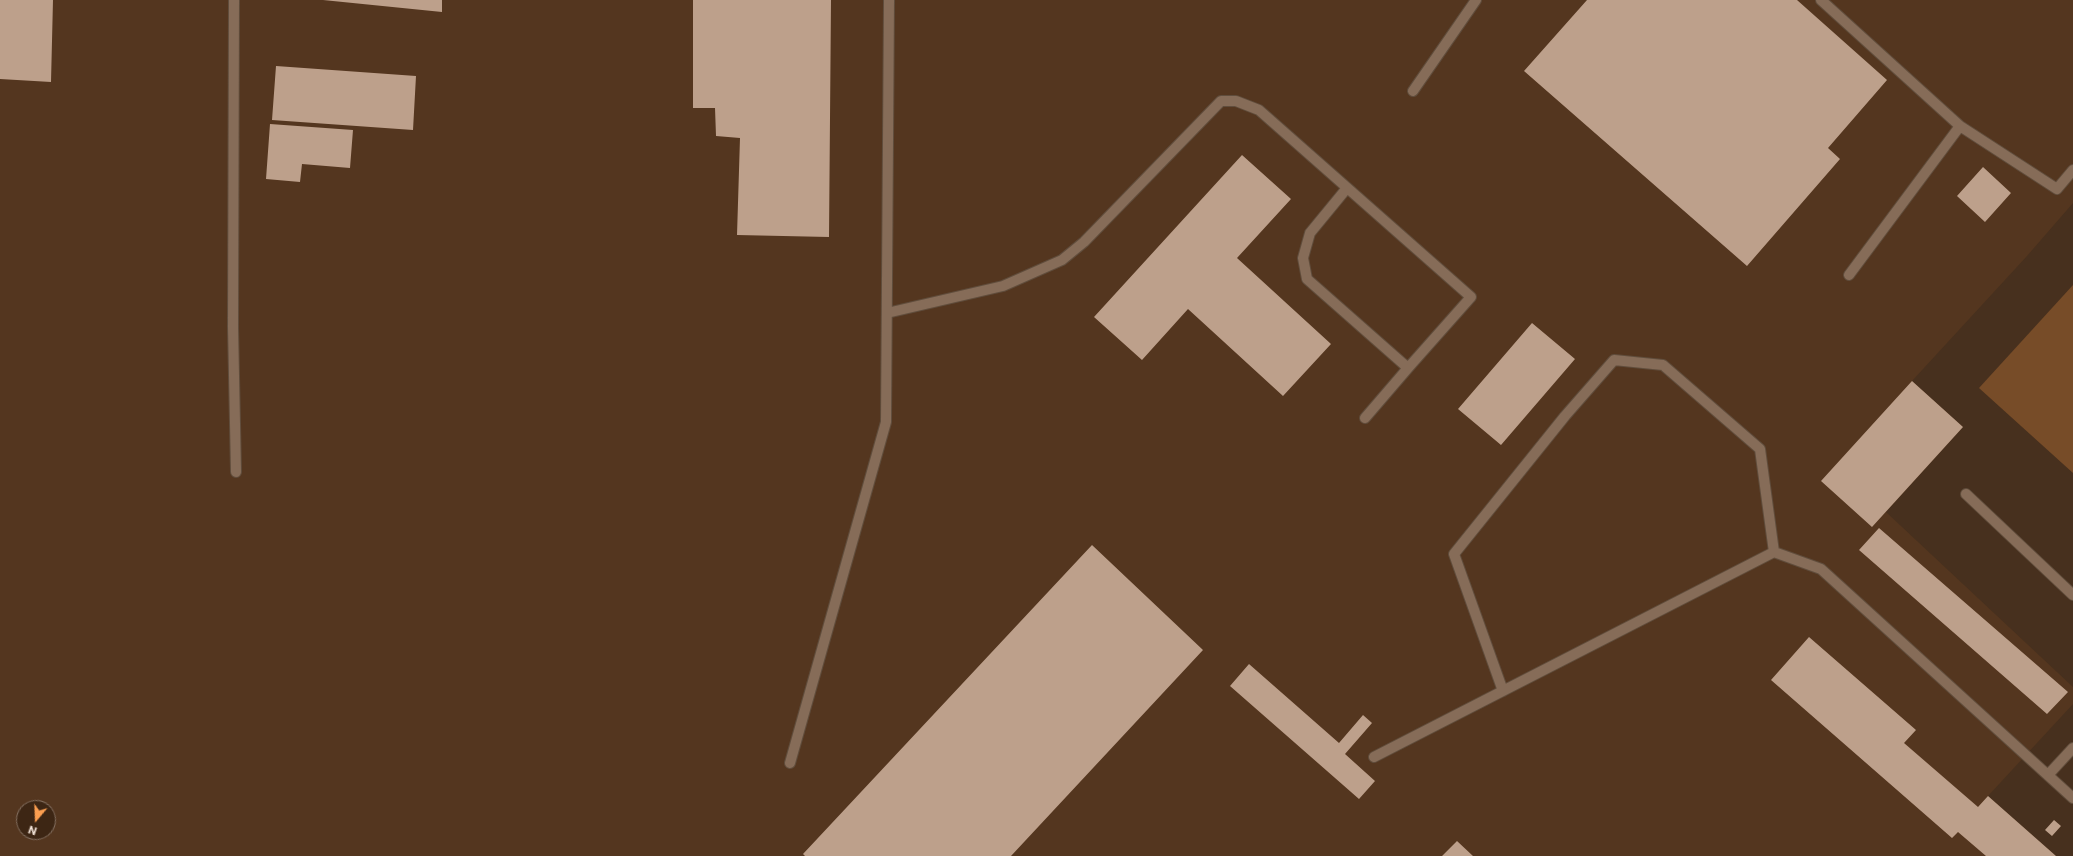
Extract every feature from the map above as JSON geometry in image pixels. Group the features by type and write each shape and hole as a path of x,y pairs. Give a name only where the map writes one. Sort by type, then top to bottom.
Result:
{"street":[{"path":"234,0 233,327 236,472"},
{"path":"790,763 886,422 889,0"},
{"path":"1413,92 1476,0"},
{"path":"1821,0 1960,126 2057,189 2073,170"},
{"path":"887,313 1003,286 1062,260 1084,242 1221,101 1236,101 1259,110 1471,297 1365,418"},
{"path":"1849,276 1960,126"},
{"path":"1347,188 1310,233 1303,258 1307,279 1408,368"},
{"path":"1503,691 1454,554 1565,416 1614,360 1663,365 1760,449 1774,552"},
{"path":"1966,494 2073,595"},
{"path":"1374,757 1774,552 1821,569 2073,798"},
{"path":"2048,775 2073,748"}],"shaded area":[{"path":"0,0 2073,0 2073,203 2027,256 1912,381 1963,427 1886,512 2073,687 2073,704 1988,796 2056,856 0,856"},
{"path":"2073,285 2073,473 1979,388"}],"building":[{"path":"0,0 53,0 51,82 0,79"},
{"path":"323,0 442,0 442,12"},
{"path":"693,0 831,0 829,237 737,235 740,138 716,136 715,108 693,108"},
{"path":"1587,0 1797,0 1887,80 1828,148 1840,159 1747,266 1524,71"},
{"path":"276,66 416,76 413,130 272,120"},
{"path":"270,124 353,130 350,168 302,164 300,182 266,179"},
{"path":"1242,155 1291,199 1237,258 1331,344 1283,396 1188,309 1142,360 1094,317"},
{"path":"1983,167 2011,193 1985,222 1957,196"},
{"path":"1532,323 1575,359 1501,445 1458,409"},
{"path":"1912,381 1963,427 1872,527 1821,481"},
{"path":"1879,528 2068,692 2047,714 1859,550"},
{"path":"1092,545 1203,650 1011,856 805,856 803,854"},
{"path":"1809,637 1916,730 1904,743 1978,807 1988,796 2056,856 1986,856 1958,832 1952,838 1771,680"},
{"path":"1249,664 1339,743 1363,715 1372,723 1345,754 1375,781 1359,799 1230,686"},
{"path":"2054,820 2061,826 2052,836 2045,830"},
{"path":"1457,841 1473,856 1442,856"}]}
